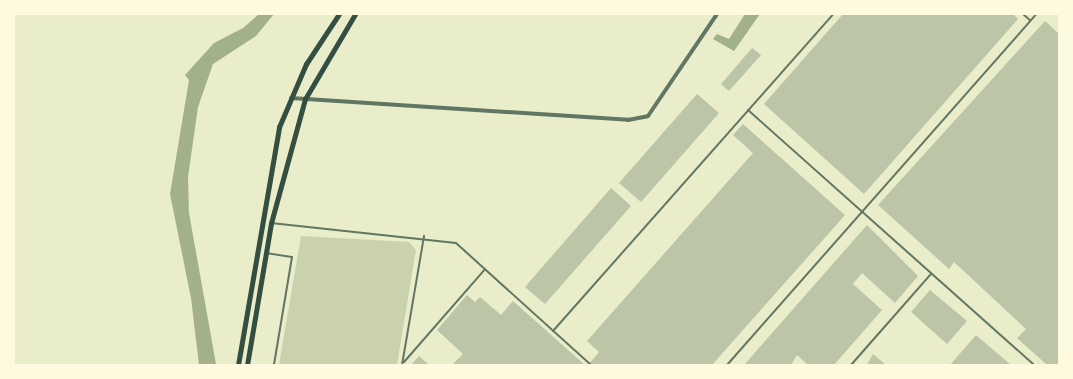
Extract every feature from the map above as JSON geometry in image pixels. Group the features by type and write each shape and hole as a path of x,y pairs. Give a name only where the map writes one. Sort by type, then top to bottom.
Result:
{"main road":[{"path":"238,365 279,127 289,98 339,14"},
{"path":"247,365 271,223 305,99 356,14"}],"street":[{"path":"289,98 628,120 648,116 717,14"}],"lane":[{"path":"553,331 833,14"},
{"path":"1024,14 1030,20"},
{"path":"727,365 1036,14"},
{"path":"748,110 1034,365"},
{"path":"271,223 424,236 456,243 591,365"},
{"path":"402,364 424,236"},
{"path":"266,253 292,257 274,365"},
{"path":"402,364 485,269"},
{"path":"851,365 931,274"}],"shaded area":[{"path":"259,14 274,14 256,36 213,64 198,107 188,177 189,213 216,364 199,365 191,298 170,194 189,80 185,75 214,43 243,28"},
{"path":"745,14 760,14 734,51 713,39 717,34 729,39"},
{"path":"301,236 409,242 416,250 397,365 279,365"}],"building":[{"path":"843,14 1013,14 1018,19 864,194 764,104"},
{"path":"1045,21 1059,34 1059,365 1047,365 1017,338 1026,329 954,262 949,269 878,205"},
{"path":"752,48 761,55 729,91 721,84"},
{"path":"697,94 719,113 641,202 619,183"},
{"path":"743,124 845,215 712,365 588,365 599,352 587,341 753,153 733,135"},
{"path":"611,188 631,206 545,304 525,287"},
{"path":"867,225 918,276 895,303 862,273 853,284 882,310 834,365 808,365 797,355 791,365 744,365"},
{"path":"930,290 967,321 947,344 911,312"},
{"path":"467,295 475,302 480,297 501,315 513,301 585,365 452,365 463,354 437,330"},
{"path":"976,335 1011,365 950,365"},
{"path":"873,354 886,365 867,365"},
{"path":"419,356 429,365 411,365"}]}
